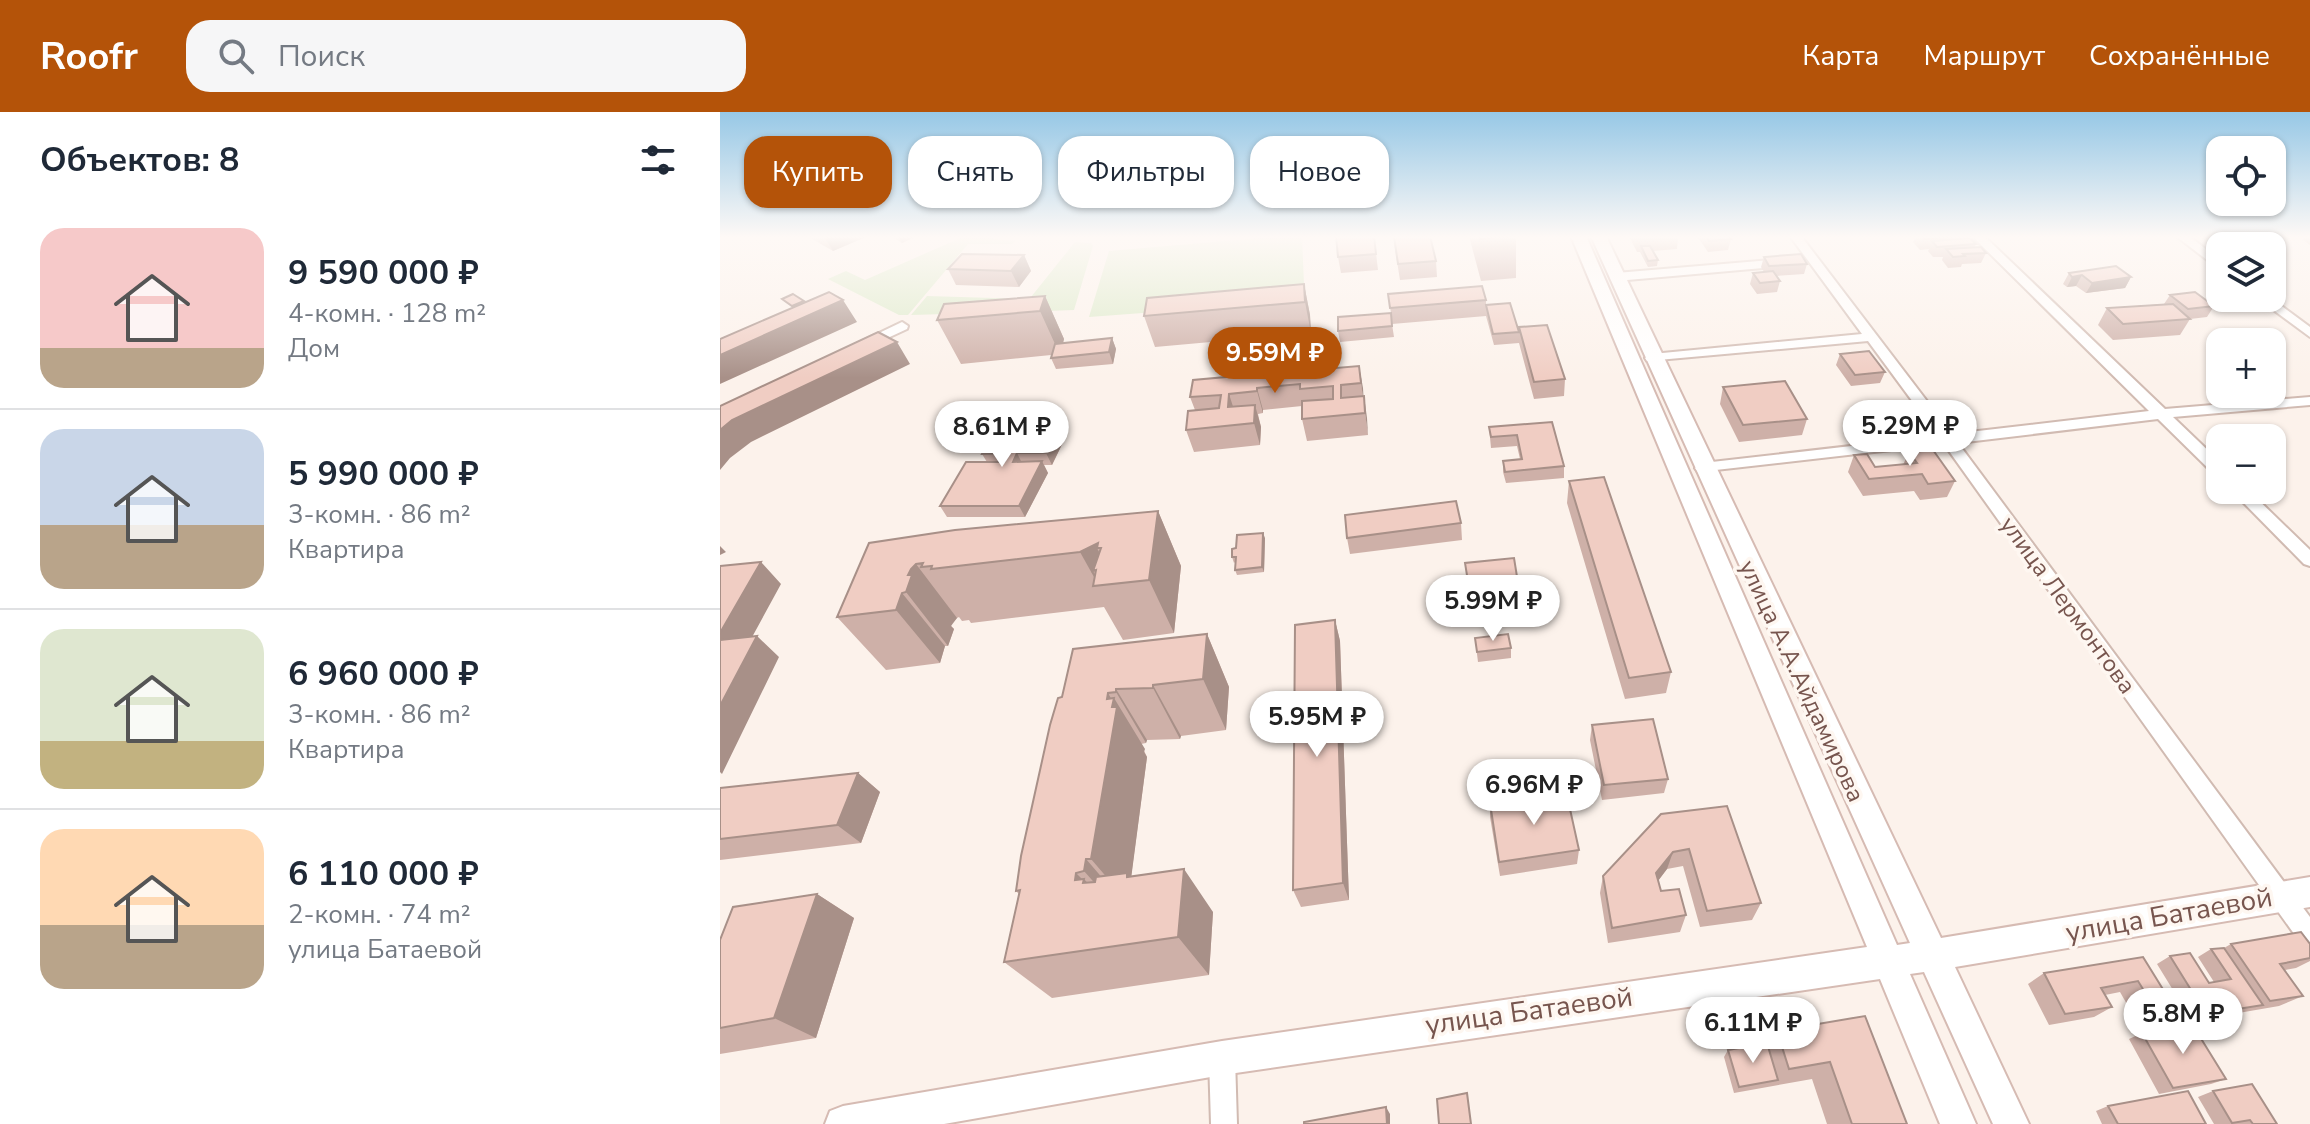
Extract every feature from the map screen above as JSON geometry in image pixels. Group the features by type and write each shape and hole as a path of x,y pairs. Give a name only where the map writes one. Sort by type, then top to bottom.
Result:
{"main road":[{"name":"улица А.А.Айдамирова","path":"1598,283 1958,1124"},
{"name":"улица А.А.Айдамирова","path":"1619,283 2011,1124"},
{"name":"улица Батаевой","path":"843,1124 1222,1058 1821,969 1889,962 2295,894"}],"street":[{"name":"улица Лермонтова","path":"1831,283 2295,894 2310,937"},
{"path":"2026,283 2206,457"},
{"path":"2282,312 2310,333"},
{"path":"846,352 902,326"},
{"path":"1652,358 1871,337"},
{"path":"1703,468 2162,414 2310,401"},
{"path":"2253,504 2310,560"},
{"path":"1222,1058 1224,1124"}],"green space":[{"path":"836,283 935,283 908,315 899,315"},
{"path":"1042,283 1082,283 1074,310 1019,312"},
{"path":"1099,283 1304,283 1183,310 1089,317"},
{"path":"927,296 1026,299 1015,312 911,315"}],"building":[{"path":"1304,284 1305,302 1144,316 1147,298"},
{"path":"1482,286 1486,300 1390,308 1388,294"},
{"path":"829,292 843,300 720,355 720,339"},
{"path":"2195,292 2206,300 2206,307 2188,309 2170,295"},
{"path":"793,294 804,301 792,306 782,299"},
{"path":"1045,296 1040,311 937,320 944,304"},
{"path":"1510,303 1519,332 1493,334 1486,305"},
{"path":"2173,304 2190,319 2123,324 2107,308"},
{"path":"1391,313 1392,326 1338,331 1338,317"},
{"path":"1547,325 1565,379 1534,382 1519,327"},
{"path":"878,332 897,342 732,420 720,430 720,406"},
{"path":"1112,338 1109,352 1051,358 1055,344"},
{"path":"1869,351 1885,372 1855,375 1840,354"},
{"path":"1301,366 1301,371 1359,366 1361,383 1341,385 1341,398 1364,396 1365,413 1302,419 1302,401 1333,399 1333,386 1300,389 1300,384 1257,388 1257,391 1229,394 1228,407 1255,405 1254,423 1186,430 1188,411 1219,408 1221,395 1190,397 1193,380 1259,374 1259,370"},
{"path":"1785,381 1807,419 1743,425 1723,387"},
{"path":"1552,422 1564,466 1505,472 1503,461 1522,459 1517,435 1491,437 1489,427"},
{"path":"999,425 1061,425 1046,453 1017,453 1013,462 1042,461 1019,506 940,506 966,462 1004,462 1008,453 982,454"},
{"path":"1933,450 1955,481 1928,484 1922,474 1869,479 1854,455 1867,454 1875,467 1917,463 1909,452"},
{"path":"1604,477 1671,672 1629,678 1569,481"},
{"path":"1456,501 1461,523 1347,538 1345,515"},
{"path":"1158,511 1149,580 1093,586 1096,570 1093,571 1101,548 1097,548 1098,543 1080,552 931,569 932,566 921,567 923,563 911,569 906,592 902,593 896,610 837,617 869,543 955,530"},
{"path":"1263,533 1262,567 1235,570 1236,557 1232,557 1232,549 1236,548 1237,535"},
{"path":"1514,558 1519,589 1470,594 1465,563"},
{"path":"761,562 720,633 720,566"},
{"path":"1335,620 1343,883 1293,890 1295,625"},
{"path":"1207,634 1203,679 1153,685 1153,688 1116,689 1116,692 1108,693 1107,699 1114,698 1112,707 1117,707 1091,859 1086,859 1084,871 1076,873 1075,880 1095,882 1096,877 1127,873 1127,877 1184,869 1178,937 1004,962 1020,890 1016,891 1021,856 1050,725 1058,698 1062,697 1073,649"},
{"path":"1508,634 1511,648 1477,652 1475,638"},
{"path":"757,636 720,706 720,640"},
{"path":"1653,719 1668,779 1604,785 1592,725"},
{"path":"858,773 837,825 720,839 720,788"},
{"path":"1566,791 1579,850 1499,862 1490,803"},
{"path":"1727,806 1761,903 1707,911 1689,849 1673,852 1656,873 1661,891 1679,889 1686,915 1612,928 1603,876 1661,814"},
{"path":"817,894 774,1018 720,1028 720,940 733,907"},
{"path":"2301,932 2310,944 2310,958 2280,964 2303,996 2270,1001 2231,944"},
{"path":"2224,948 2263,1005 2206,1014 2170,956 2190,953 2209,983 2231,979 2211,949"},
{"path":"2143,957 2169,999 2151,1002 2138,981 2101,988 2112,1007 2065,1014 2044,973"},
{"path":"1865,1016 1907,1124 1852,1124 1830,1062 1789,1069 1777,1031"},
{"path":"2192,1024 2226,1079 2173,1088 2142,1033"},
{"path":"1767,1043 1778,1080 1739,1087 1728,1050"},
{"path":"2252,1084 2277,1124 2253,1124 2250,1120 2232,1123 2213,1091"},
{"path":"2188,1091 2206,1124 2118,1124 2108,1106"},
{"path":"1467,1093 1471,1124 1439,1124 1437,1099"},
{"path":"1386,1107 1387,1124 1304,1124 1304,1122"}]}
